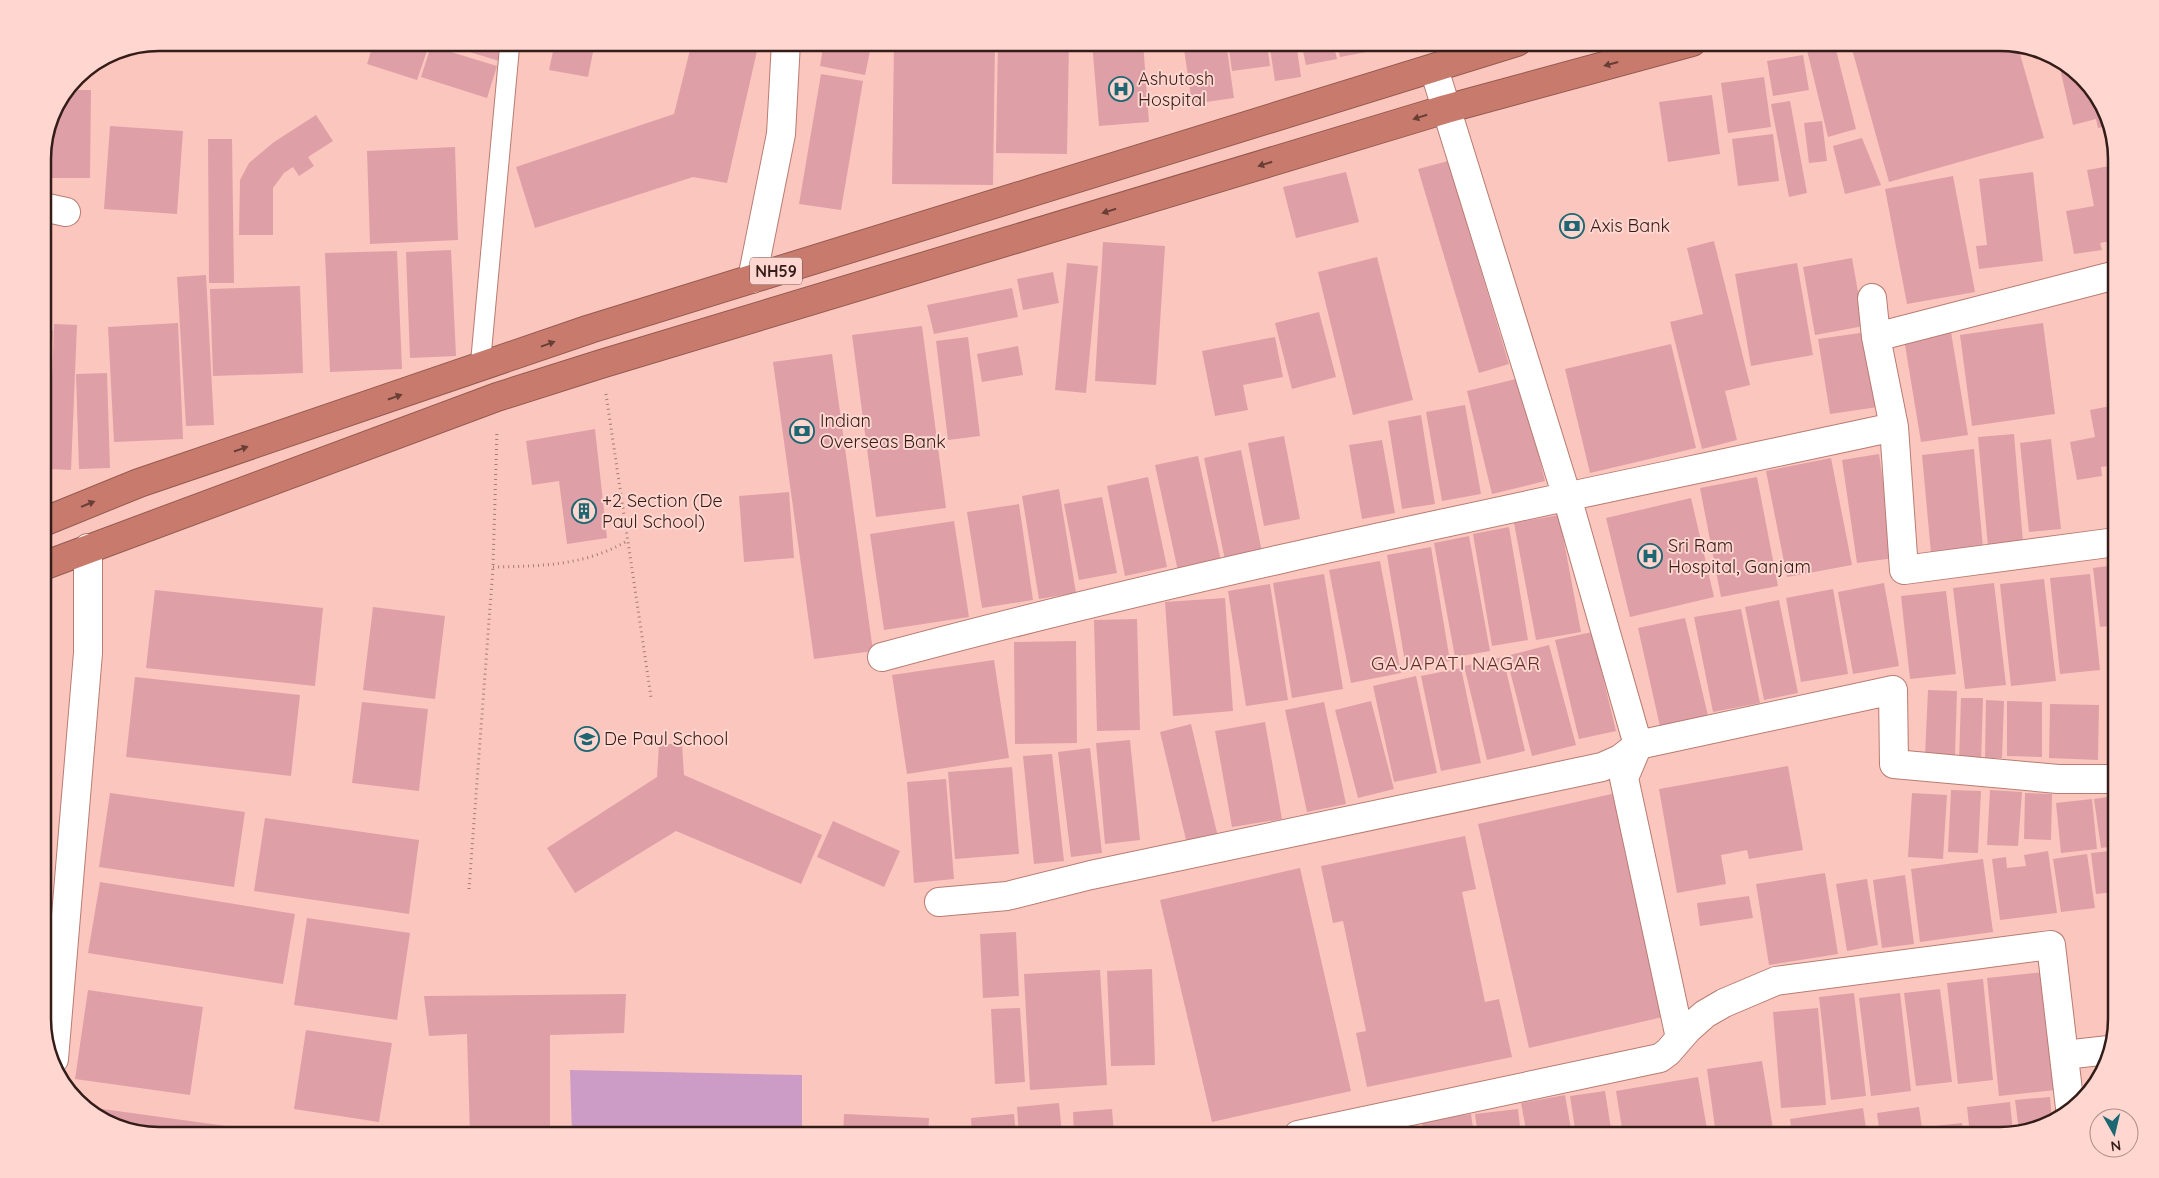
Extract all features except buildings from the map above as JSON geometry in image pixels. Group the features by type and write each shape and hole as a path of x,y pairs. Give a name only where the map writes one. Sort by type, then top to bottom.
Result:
{"highway":[{"name":"NH59","path":"51,519 139,483 590,329 1489,51"},
{"path":"51,563 498,397 601,364 1446,109 1659,51"},
{"path":"590,329 601,364"}],"street":[{"path":"752,279 781,134 786,51"},
{"path":"1434,69 1566,497 1638,745 1624,778 1680,1038"},
{"path":"1876,337 2108,277"},
{"path":"1872,298 1876,337 1894,427 1904,570 2108,543"},
{"path":"882,657 1038,615 1177,582 1894,427"},
{"path":"55,1047 88,653 88,548"},
{"path":"939,902 1007,896 1101,873 1602,767 1620,759 1638,745 1893,690 1894,764 2058,779 2108,779"},
{"path":"1340,1127 1660,1058 1705,1014 1724,1003 1776,981 2051,946 2069,1102"},
{"path":"2064,1055 2103,1051"}],"lane":[{"path":"480,368 509,51"}],"path":[{"path":"601,364 651,697"},
{"path":"469,889 493,567 498,397"},
{"path":"493,567 575,562 605,554 627,541"}],"shaded area":[{"path":"570,1070 802,1075 802,1127 572,1127"}],"place":[{"name":"Ashutosh Hospital","path":"1121,89"},
{"name":"Axis Bank","path":"1572,226"},
{"name":"Indian Overseas Bank","path":"802,431"},
{"name":"+2 Section (De Paul School)","path":"584,511"},
{"name":"Sri Ram Hospital, Ganjam","path":"1650,556"},
{"name":"De Paul School","path":"587,739"}],"district":[{"name":"GAJAPATI NAGAR","path":"1456,663"}]}
